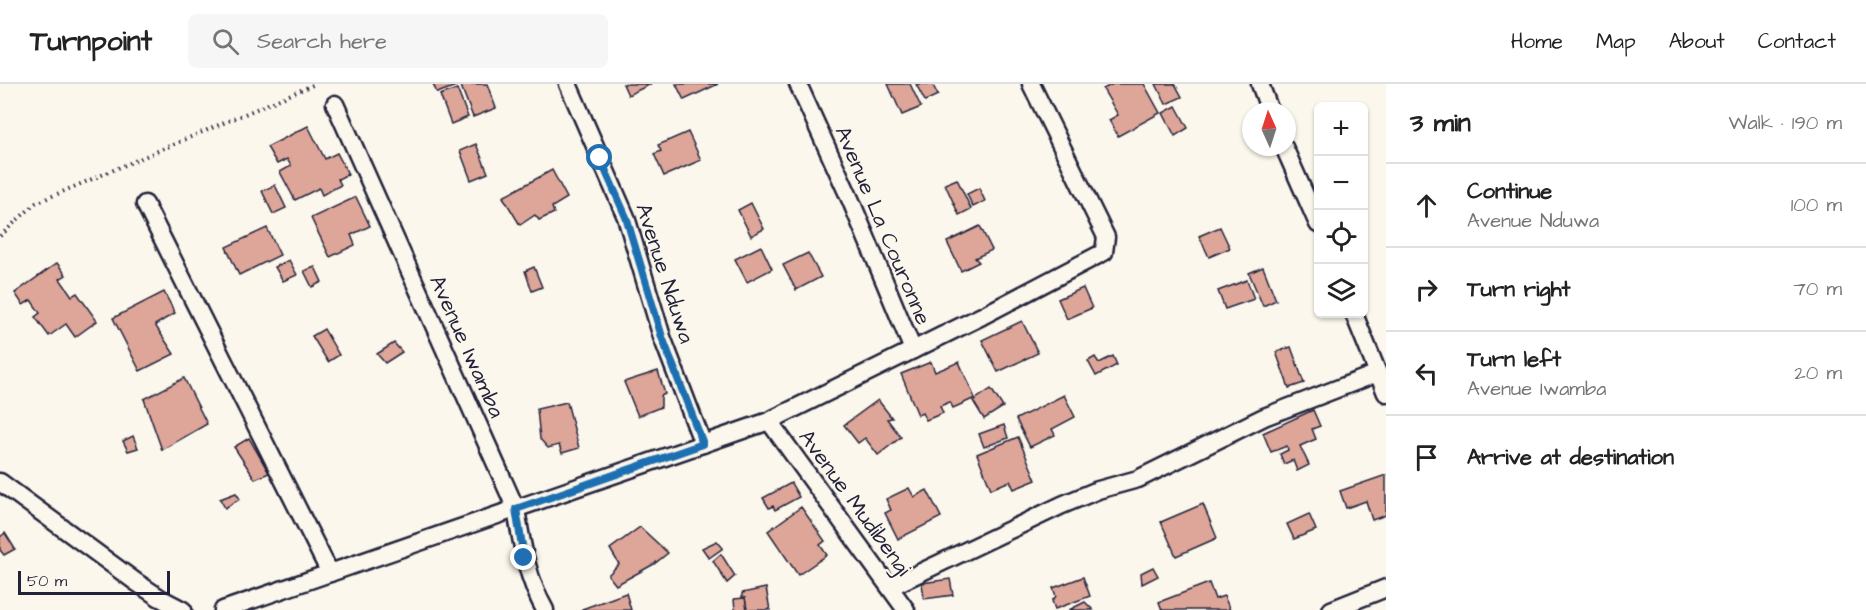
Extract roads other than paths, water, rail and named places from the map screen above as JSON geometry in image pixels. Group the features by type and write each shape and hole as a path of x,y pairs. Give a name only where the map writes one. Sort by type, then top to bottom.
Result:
{"street":[{"name":"Avenue Nduwa","path":"568,84 626,217 662,337 703,444"},
{"name":"Avenue La Couronne","path":"798,84 851,201 913,350"},
{"path":"223,610 769,421 1104,252 1106,237 1031,84"},
{"path":"1260,84 1267,102"},
{"name":"Avenue Iwamba","path":"335,104 516,509 524,558 538,598 545,610"},
{"path":"1288,156 1314,215"},
{"path":"145,204 330,573"},
{"path":"1356,318 1386,393"},
{"path":"890,586 1062,505 1098,490 1138,479 1264,417 1378,373"},
{"name":"Avenue Mudibengi","path":"769,421 906,610"},
{"path":"0,482 136,582 183,610"},
{"path":"1331,610 1386,588"}]}
